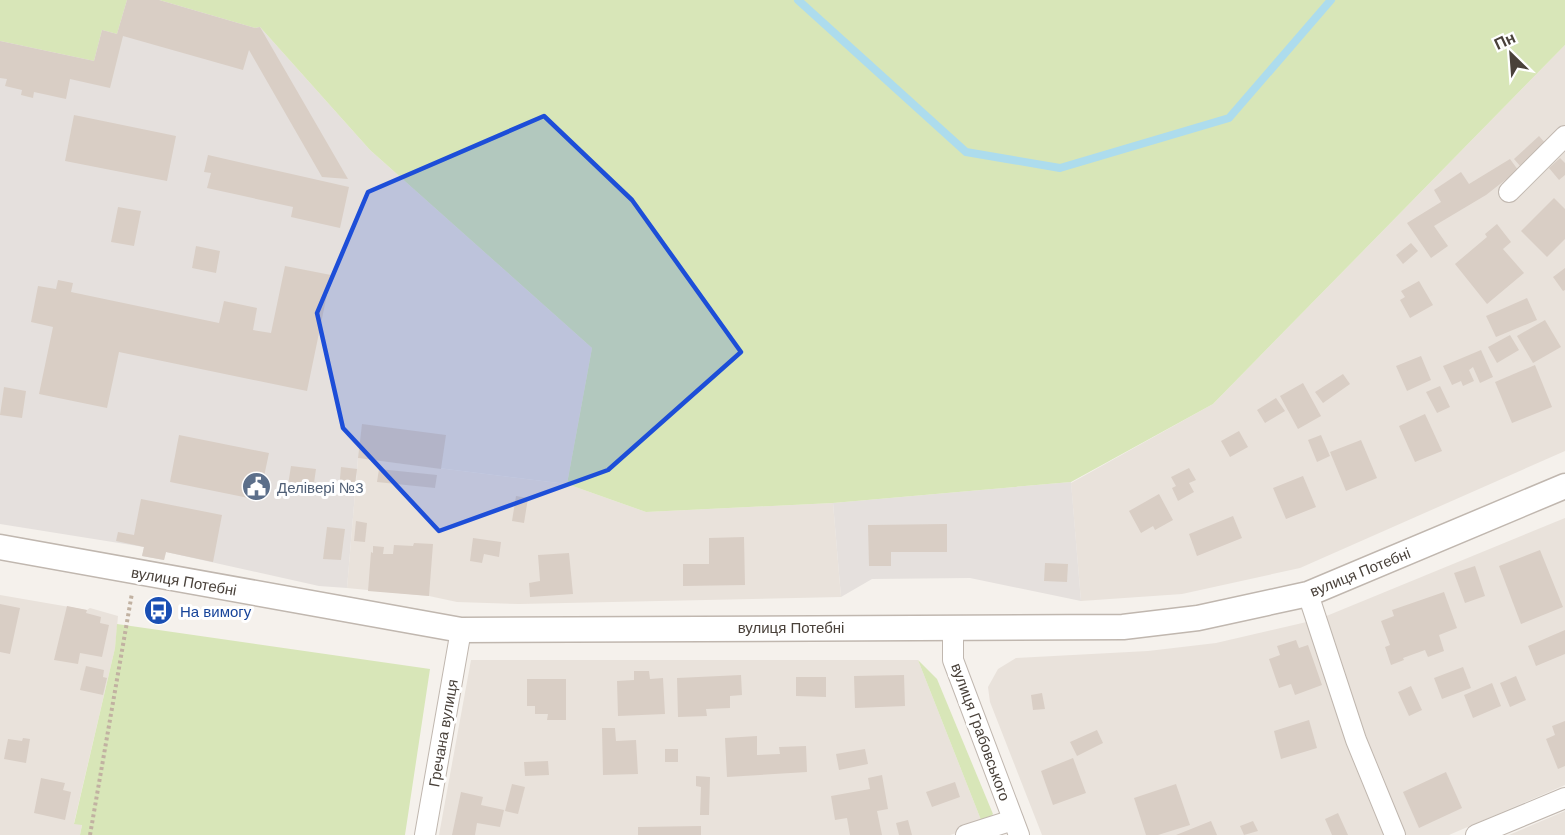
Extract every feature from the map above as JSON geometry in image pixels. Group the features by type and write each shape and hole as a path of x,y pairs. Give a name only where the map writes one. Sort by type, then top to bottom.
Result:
{"street":[{"path":"1509,192 1565,136"},
{"name":"вулиця Потебні","path":"0,547 461,630 1124,627 1198,618 1308,594 1565,486"},
{"path":"1308,594 1356,740 1395,835"},
{"name":"вулиця Грабовського","path":"953,626 953,660 1016,828"},
{"name":"Гречана вулиця","path":"425,835 461,630"},
{"path":"1476,835 1565,798"},
{"path":"966,835 1016,828"}],"path":[{"path":"90,835 135,572"}],"highlighted area":[{"path":"544,116 632,200 741,352 608,470 439,531 343,428 317,313 368,192"}],"shaded area":[{"path":"127,0 159,0 255,28 260,27 370,150 592,348 567,484 358,458 347,588 319,586 166,552 164,560 142,556 144,547 0,524 0,41 94,61 102,30 117,34"},
{"path":"1565,45 1565,451 1300,568 1182,594 1081,601 1071,483 1213,404"},
{"path":"358,458 567,484 646,512 833,503 841,597 519,604 457,602 429,596 347,588"},
{"path":"1071,482 1081,601 970,578 872,579 841,597 833,503"},
{"path":"1565,518 1565,785 1449,835 1404,835 1362,738 1324,617"},
{"path":"0,595 87,610 90,608 118,616 115,648 74,823 82,824 80,835 0,835"},
{"path":"1311,621 1386,835 1042,835 990,702 988,687 998,669 1016,658 1148,651 1216,643"},
{"path":"471,660 918,660 983,825 950,835 439,835"},
{"path":"1565,811 1565,835 1509,835"}],"green space":[{"path":"0,0 127,0 117,34 102,30 94,61 0,41"},
{"path":"159,0 1565,0 1565,45 1213,404 1071,482 833,503 646,512 567,484 592,348 370,150 260,27 255,28"},
{"path":"117,624 430,669 405,835 80,835 82,825 74,824 115,648"},
{"path":"918,660 937,679 993,814 983,825"}],"building":[{"path":"127,0 159,0 255,28 260,27 348,179 322,177 249,50 243,70 123,36 110,88 70,79 66,99 34,92 33,98 21,95 22,90 5,86 7,79 0,78 0,41 94,61 102,30 117,34"},
{"path":"74,115 176,136 167,181 65,161"},
{"path":"1539,136 1546,144 1521,167 1514,159"},
{"path":"208,155 349,187 340,228 291,217 293,207 207,188 211,173 204,172"},
{"path":"1560,158 1565,163 1565,175 1559,180 1549,168"},
{"path":"1510,159 1518,170 1486,195 1434,226 1448,246 1431,258 1407,223 1441,202 1434,190 1461,172 1469,184"},
{"path":"1554,198 1565,209 1565,239 1547,257 1521,231"},
{"path":"118,207 141,211 134,246 111,242"},
{"path":"1497,224 1511,242 1503,249 1524,273 1487,304 1455,264 1487,237 1485,234"},
{"path":"1411,243 1418,251 1403,264 1396,255"},
{"path":"196,246 220,251 216,273 192,268"},
{"path":"285,266 331,275 307,391 119,352 107,408 39,394 53,327 31,322 38,286 56,289 58,280 73,283 71,292 219,323 224,301 257,308 253,330 271,333"},
{"path":"1565,268 1565,290 1563,291 1553,277"},
{"path":"1419,281 1433,305 1410,318 1400,300 1405,297 1401,291"},
{"path":"1527,298 1537,320 1496,337 1486,316"},
{"path":"1545,320 1561,347 1533,363 1517,336"},
{"path":"1510,335 1519,350 1497,363 1488,347"},
{"path":"1481,350 1493,377 1480,383 1473,367 1469,370 1474,381 1463,386 1461,381 1452,385 1443,366"},
{"path":"1421,356 1431,380 1407,391 1396,366"},
{"path":"1535,365 1552,407 1512,423 1495,382"},
{"path":"1343,374 1350,384 1323,403 1315,392"},
{"path":"1303,383 1321,416 1298,429 1280,396"},
{"path":"1440,386 1450,407 1437,413 1426,392"},
{"path":"4,387 26,391 22,418 0,415"},
{"path":"1276,398 1285,411 1265,423 1257,410"},
{"path":"1425,414 1442,451 1415,462 1399,426"},
{"path":"362,424 446,435 441,469 358,458"},
{"path":"1239,431 1248,447 1230,457 1221,441"},
{"path":"179,435 269,453 259,500 170,482"},
{"path":"1321,435 1330,456 1317,462 1308,440"},
{"path":"1361,440 1377,478 1346,491 1330,452"},
{"path":"291,466 316,469 313,490 288,485"},
{"path":"341,467 357,469 354,492 339,490"},
{"path":"1189,468 1196,480 1189,483 1194,492 1178,501 1172,488 1176,486 1171,477"},
{"path":"379,469 437,475 435,488 377,482"},
{"path":"1303,476 1316,507 1286,519 1273,488"},
{"path":"1159,494 1173,520 1155,530 1153,526 1141,533 1129,511"},
{"path":"516,496 528,498 524,523 512,521"},
{"path":"141,499 222,515 213,562 166,552 164,560 142,556 144,547 116,541 118,532 134,535"},
{"path":"1233,516 1242,538 1197,556 1189,534"},
{"path":"356,521 367,523 365,542 354,541"},
{"path":"947,524 947,552 891,552 891,566 869,566 868,525"},
{"path":"327,527 345,529 341,560 323,559"},
{"path":"744,537 745,585 683,586 683,564 709,564 709,538"},
{"path":"473,538 501,542 499,557 484,554 482,563 470,561"},
{"path":"414,543 433,544 429,596 368,591 373,546 384,547 383,554 393,554 394,545 413,546"},
{"path":"1540,550 1563,607 1521,624 1499,566"},
{"path":"569,553 573,594 530,597 529,583 540,581 538,555"},
{"path":"1045,563 1068,564 1067,582 1044,581"},
{"path":"1475,566 1485,596 1465,603 1454,573"},
{"path":"1444,592 1457,628 1439,635 1444,651 1428,657 1425,650 1391,665 1385,647 1390,645 1381,621 1394,616 1392,610"},
{"path":"0,604 20,608 10,654 0,652"},
{"path":"67,606 87,610 86,613 101,617 100,623 109,625 102,657 80,653 78,664 54,660"},
{"path":"1565,630 1565,654 1536,666 1528,646"},
{"path":"1296,640 1299,648 1308,645 1322,685 1295,695 1291,684 1279,688 1269,659 1280,655 1277,646"},
{"path":"86,666 104,670 103,677 107,678 103,695 80,690"},
{"path":"1463,667 1471,688 1442,699 1434,678"},
{"path":"634,671 649,671 650,679 663,678 665,714 618,716 617,681 634,680"},
{"path":"741,675 742,695 730,696 730,708 706,709 707,716 678,717 677,678"},
{"path":"904,675 905,706 855,708 854,676"},
{"path":"1516,676 1526,700 1510,707 1500,683"},
{"path":"796,677 826,677 826,697 796,696"},
{"path":"527,679 566,679 566,720 547,720 548,714 535,714 535,706 527,706"},
{"path":"1492,683 1501,706 1473,718 1464,695"},
{"path":"1411,686 1422,710 1409,716 1398,692"},
{"path":"1042,693 1045,709 1033,710 1031,695"},
{"path":"1309,720 1317,748 1281,759 1274,731"},
{"path":"1565,721 1565,766 1558,769 1546,739 1555,735 1552,726"},
{"path":"602,728 615,728 616,741 636,740 638,774 603,775"},
{"path":"1097,730 1103,743 1077,756 1070,742"},
{"path":"757,736 757,755 780,754 779,747 806,746 807,772 727,777 725,738"},
{"path":"23,738 30,739 26,763 4,759 8,739 22,741"},
{"path":"665,749 678,749 678,762 665,762"},
{"path":"865,749 868,764 839,770 836,754"},
{"path":"1073,758 1086,793 1053,805 1041,771"},
{"path":"548,761 549,775 525,776 524,762"},
{"path":"1446,772 1462,808 1419,828 1403,792"},
{"path":"882,775 888,809 877,811 882,835 850,835 847,818 835,820 831,796 870,789 868,778"},
{"path":"696,776 710,777 709,815 700,815 701,787 696,786"},
{"path":"41,778 65,783 63,790 71,792 65,820 34,813"},
{"path":"955,782 960,797 932,807 926,792"},
{"path":"512,784 525,787 518,814 505,811"},
{"path":"1176,784 1190,825 1158,835 1146,835 1134,798"},
{"path":"461,792 483,797 481,805 504,810 500,827 477,823 475,835 452,835"},
{"path":"1338,813 1348,835 1332,835 1325,819"},
{"path":"908,820 912,835 899,835 896,823"},
{"path":"1211,821 1217,835 1176,835"},
{"path":"1253,821 1258,831 1244,835 1240,826"},
{"path":"701,826 701,835 638,835 638,827"}],"waterway":[{"path":"798,0 966,152 1060,168 1229,118 1331,0"}],"place":[{"name":"Делівері №3","path":"256,487"},
{"name":"На вимогу","path":"159,611"}]}
